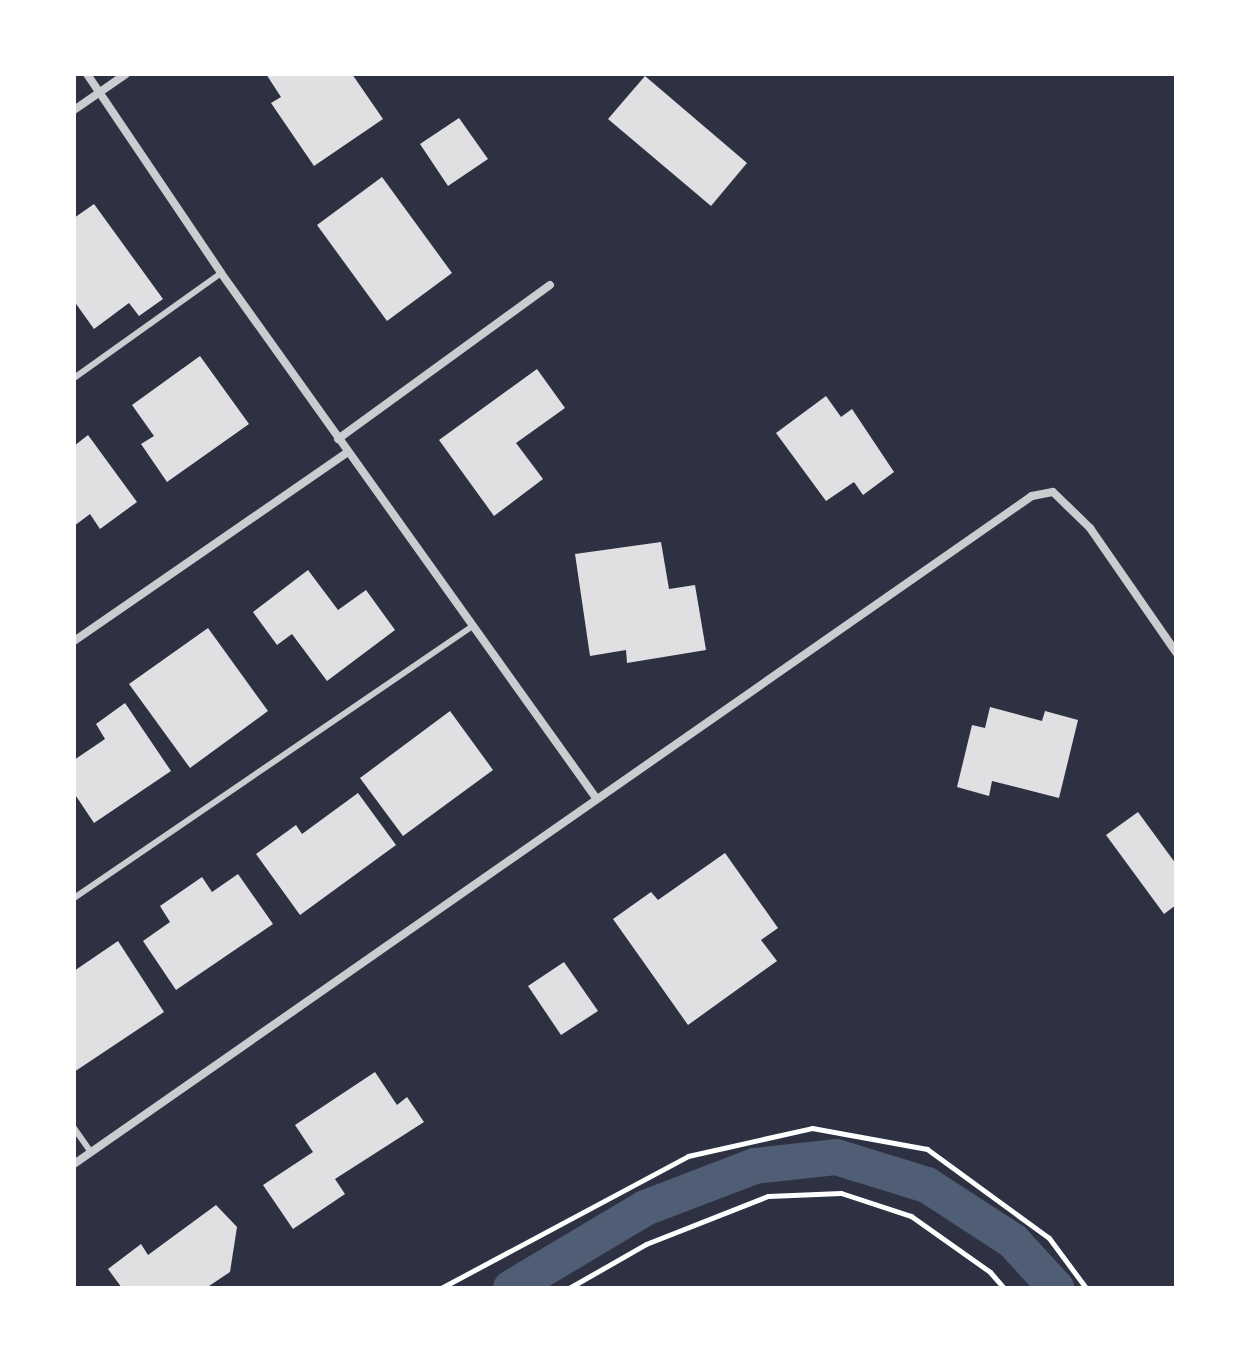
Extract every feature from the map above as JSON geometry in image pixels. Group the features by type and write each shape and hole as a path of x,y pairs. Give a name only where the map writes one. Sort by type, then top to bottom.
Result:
{"street":[{"path":"87,74 221,273 596,798"},
{"path":"74,110 126,74"},
{"path":"338,439 550,285"},
{"path":"74,641 348,452"},
{"path":"74,1164 1032,496 1053,492 1090,528 1176,652"}],"lane":[{"path":"74,378 221,273"},
{"path":"74,898 472,627"},
{"path":"74,1128 91,1152"}],"path":[{"path":"441,1288 688,1156 812,1128 927,1149 1049,1238 1086,1288"},
{"path":"569,1288 646,1244 768,1196 841,1193 911,1216 990,1272 1004,1288"}],"building":[{"path":"266,74 352,74 383,119 314,166 271,103 281,97"},
{"path":"645,76 747,163 711,206 608,119"},
{"path":"459,118 488,159 448,186 420,144"},
{"path":"382,177 452,273 387,321 317,225"},
{"path":"94,204 163,299 139,316 129,303 94,329 74,301 74,218"},
{"path":"200,356 249,424 167,482 141,444 154,436 132,405"},
{"path":"537,369 565,408 516,443 543,479 494,516 439,440"},
{"path":"826,396 841,417 852,409 894,472 863,495 854,482 826,501 776,433"},
{"path":"88,435 137,502 100,529 90,514 74,526 74,446"},
{"path":"661,542 669,589 695,585 706,650 627,663 626,650 590,656 575,554"},
{"path":"308,570 338,610 366,590 395,630 327,681 292,634 277,645 253,612"},
{"path":"208,628 268,711 190,768 129,684"},
{"path":"125,703 171,771 94,823 74,793 74,760 105,739 96,724"},
{"path":"990,707 1042,721 1045,711 1078,720 1059,798 992,781 989,796 957,787 972,725 985,728"},
{"path":"450,711 493,770 403,836 360,778"},
{"path":"358,793 396,845 300,915 256,854 296,825 302,834"},
{"path":"1138,812 1176,864 1176,905 1164,914 1106,835"},
{"path":"725,853 778,928 761,940 777,961 688,1025 613,919 651,892 658,900"},
{"path":"238,874 273,924 176,990 143,941 170,922 160,906 202,877 212,892"},
{"path":"118,941 164,1012 74,1072 74,971"},
{"path":"564,962 598,1011 561,1035 528,986"},
{"path":"375,1072 397,1105 407,1097 424,1122 335,1179 345,1194 293,1229 263,1185 313,1152 295,1125"},
{"path":"216,1205 237,1227 230,1272 206,1288 122,1288 108,1269 141,1244 148,1255"}],"waterway":[{"path":"511,1288 645,1208 755,1166 836,1157 927,1185 1013,1241 1056,1288"}]}
